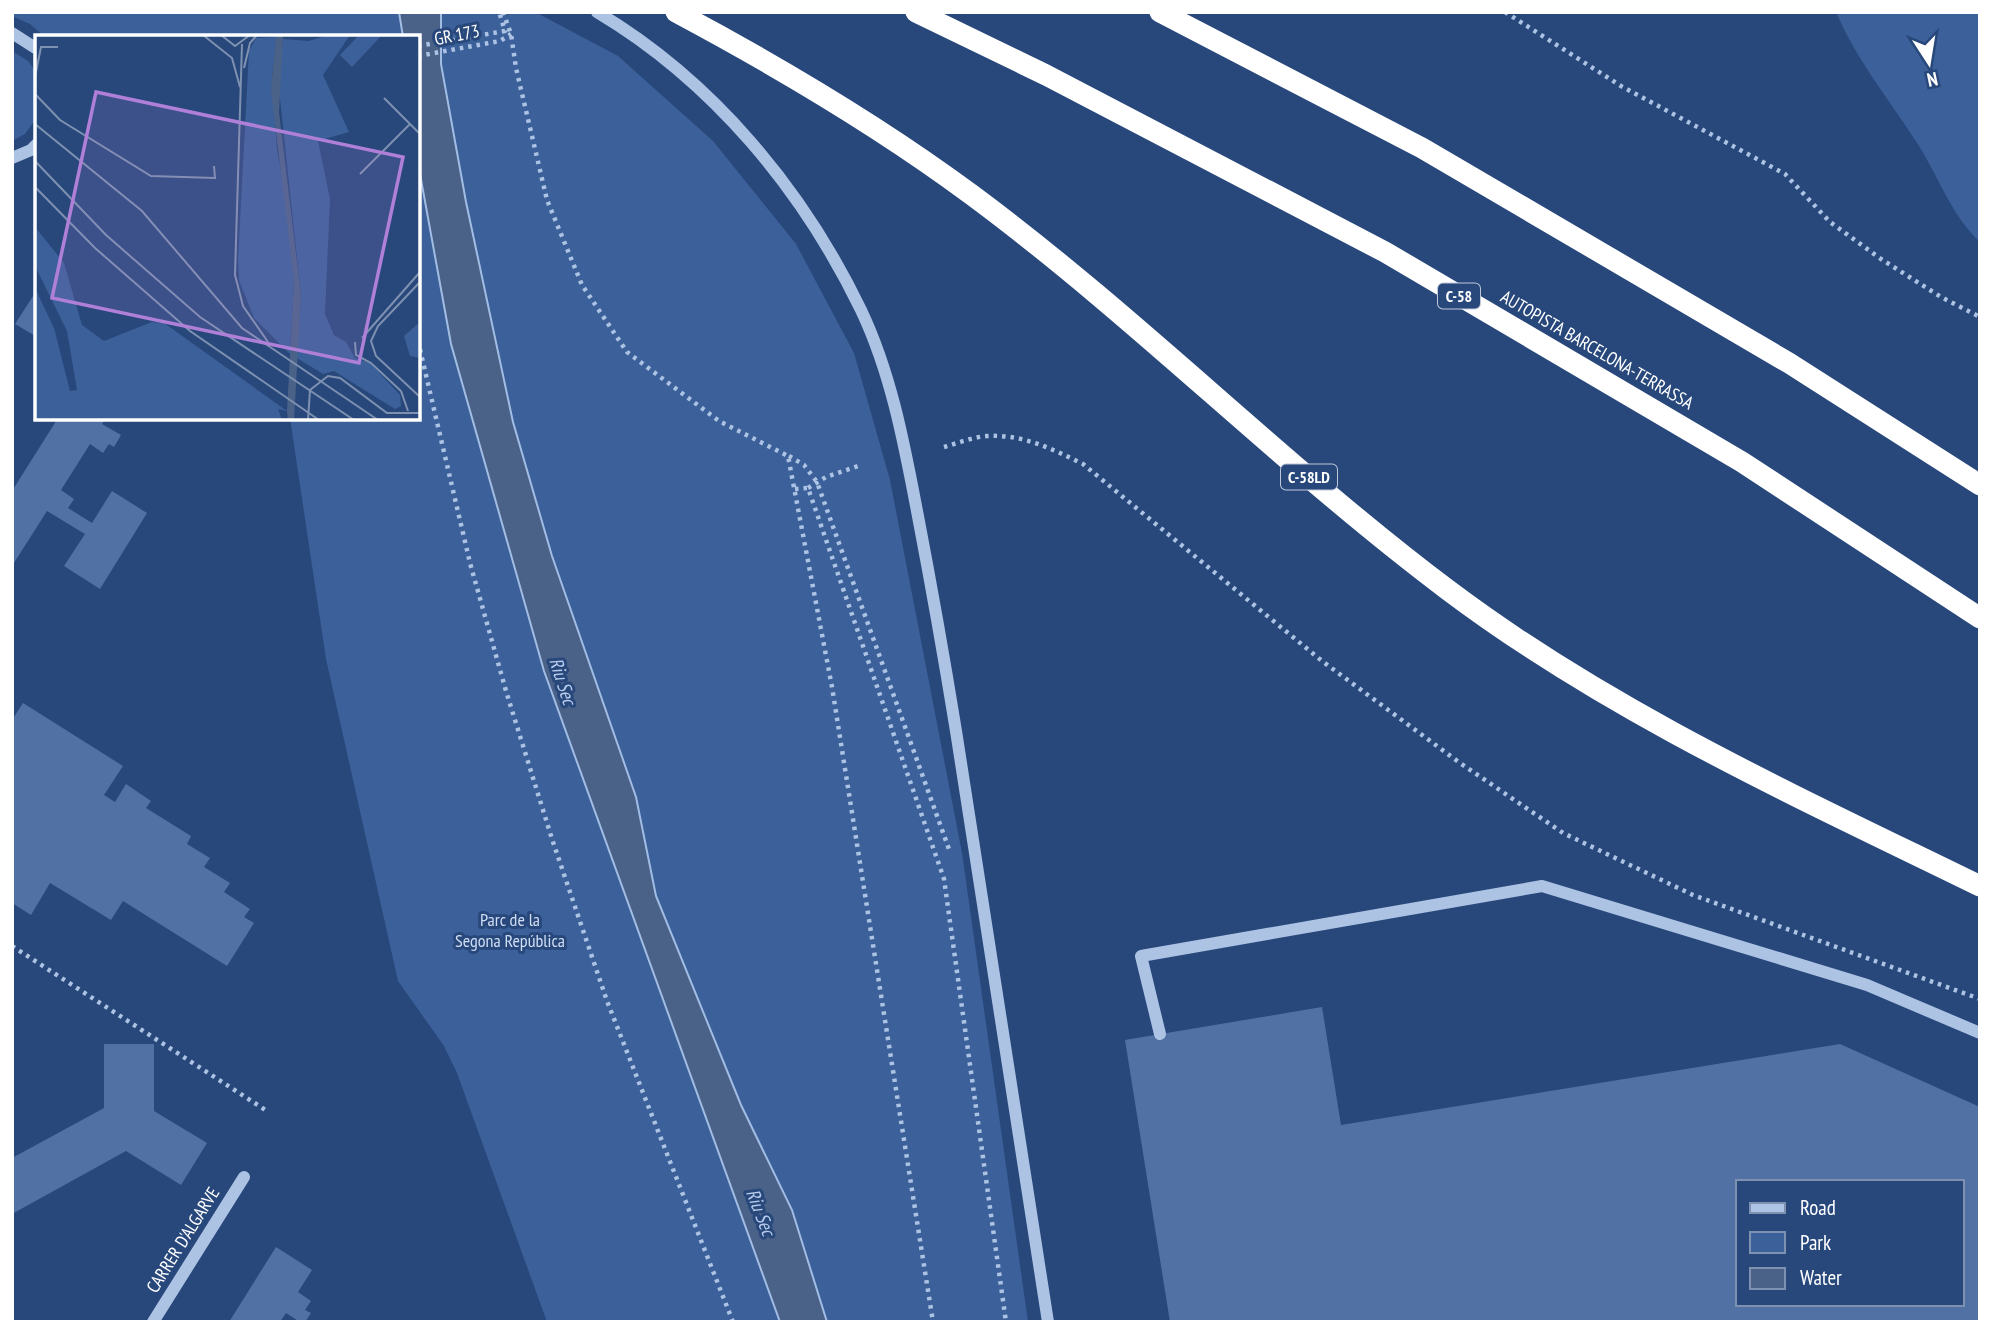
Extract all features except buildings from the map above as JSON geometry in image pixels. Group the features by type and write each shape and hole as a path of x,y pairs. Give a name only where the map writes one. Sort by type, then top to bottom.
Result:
{"highway":[{"name":"C-58LD","path":"676,12 771,63 973,195 1070,273 1350,512 1447,589 1548,659 1599,691 1781,789 1980,886"},
{"name":"AUTOPISTA BARCELONA-TERRASSA","path":"916,12 1046,75 1385,252 1742,462 1980,618"},
{"path":"1160,12 1422,148 1789,363 1980,485"}],"street":[{"path":"597,12 668,63 752,142 795,197 834,258 862,313 888,379 939,623 1048,1322"},
{"path":"12,33 35,48"},
{"path":"14,160 35,146"},
{"path":"1160,1034 1141,956 1542,886 1867,985 1980,1033"},
{"name":"CARRER D'ALGARVE","path":"153,1322 244,1177"}],"path":[{"path":"501,12 505,31"},
{"path":"501,12 511,34 547,201 582,285 604,318 627,352 719,421 804,465 817,482 951,857"},
{"path":"1505,12 1621,86 1785,174 1830,222 1881,259 1941,297 1980,317"},
{"path":"420,46 493,32 505,31 511,34"},
{"name":"GR 173","path":"420,57 500,41 511,34"},
{"path":"420,350 470,564 552,839 607,1001 733,1322"},
{"path":"944,447 985,436 1015,437 1045,446 1083,464 1322,661 1460,763 1563,833 1693,895 1980,999"},
{"path":"788,456 835,701 933,1322"},
{"path":"795,489 808,488 826,477 861,465"},
{"path":"808,488 944,879 1006,1322"},
{"path":"12,946 267,1111"}],"green space":[{"path":"12,12 399,12 403,35 43,35 30,24 12,16"},
{"path":"441,12 535,12 618,56 713,141 796,244 854,353 890,480 962,853 1028,1322 827,1322 792,1210 741,1105 656,896 636,797 552,556 513,422 466,202 441,64"},
{"path":"1836,12 1980,12 1980,242 1961,221 1919,146 1854,47"},
{"path":"12,51 28,61 35,70 35,120 25,134 12,141"},
{"name":"Parc de la Segona República","path":"420,174 451,344 544,670 780,1322 547,1322 457,1073 444,1046 398,981 326,659 290,420 420,420"}],"water":[{"name":"Riu Sec","path":"399,12 441,12 441,64 466,202 513,422 552,556 636,797 656,896 741,1105 792,1210 827,1322 780,1322 544,671 451,344 420,174 420,35 403,35"}]}
